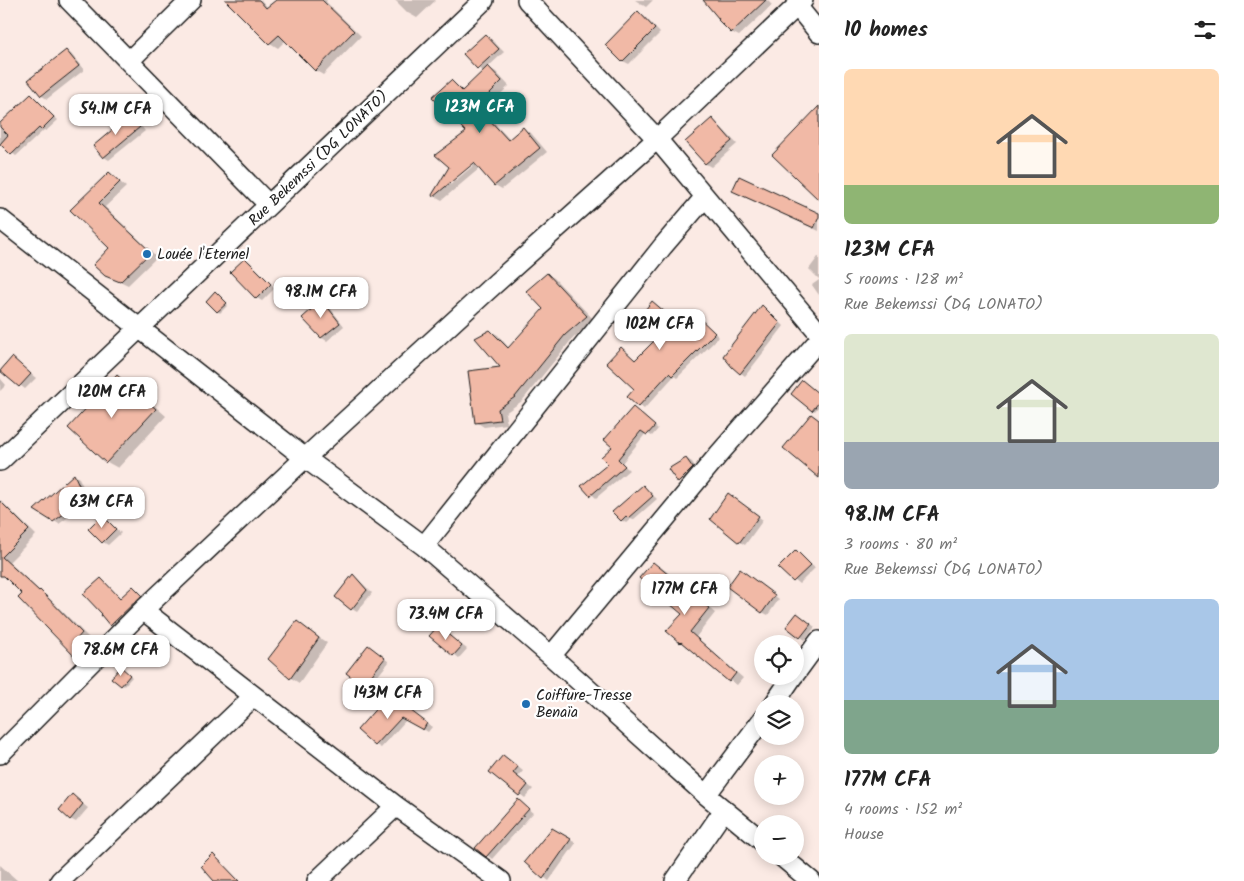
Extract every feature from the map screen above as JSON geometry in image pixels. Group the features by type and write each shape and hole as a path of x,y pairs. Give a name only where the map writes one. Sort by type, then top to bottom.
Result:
{"street":[{"path":"69,0 269,205"},
{"path":"129,61 192,0"},
{"name":"Rue Bekemssi (DG LONATO)","path":"0,461 484,0"},
{"path":"527,0 657,139 819,333"},
{"path":"0,754 144,610 305,458 488,290 657,139 800,3 819,33"},
{"path":"424,546 663,246 705,197"},
{"path":"0,219 305,458 424,546 551,656 706,795 754,834"},
{"path":"551,656 719,454 819,340"},
{"path":"144,610 396,806 497,880"},
{"path":"804,661 819,641"},
{"path":"60,881 254,696"},
{"path":"706,795 754,731"},
{"path":"317,881 396,806"},
{"path":"675,881 724,810"},
{"path":"792,865 805,876 819,868"}],"building":[{"path":"225,0 259,0 266,8 276,0 322,0 354,31 315,71 279,35 269,44"},
{"path":"703,0 766,0 731,33 718,20"},
{"path":"638,11 655,29 622,62 605,45"},
{"path":"485,34 499,49 477,69 463,54"},
{"path":"66,50 79,66 41,96 28,80"},
{"path":"488,66 502,81 477,106 508,140 523,127 540,148 494,186 474,163 433,197 432,195 449,167 435,155 466,132 432,97 451,80 462,91"},
{"path":"31,94 54,117 41,130 39,128 11,155 0,144 8,135 0,127 0,123"},
{"path":"819,106 819,200 772,155"},
{"path":"130,115 140,127 103,158 93,146"},
{"path":"712,118 732,141 705,164 685,142"},
{"path":"109,172 120,182 99,203 151,252 120,282 105,276 93,265 109,248 70,210"},
{"path":"739,176 819,213 814,228 732,191"},
{"path":"245,258 271,284 256,299 230,272"},
{"path":"547,273 587,316 565,335 515,397 498,409 500,420 475,423 468,371 500,367 475,338 490,330 508,348 543,309 526,291"},
{"path":"215,291 227,303 217,312 206,301"},
{"path":"322,300 340,323 321,338 302,318"},
{"path":"652,301 679,324 692,311 715,333 672,376 669,373 638,407 627,397 634,389 606,363 621,347 635,360 654,341 635,323"},
{"path":"762,305 780,323 740,374 723,356"},
{"path":"12,357 31,374 19,387 0,371"},
{"path":"117,375 156,409 106,463 68,428"},
{"path":"802,380 819,394 819,402 812,411 791,394"},
{"path":"633,407 655,426 647,435 641,431 618,459 625,466 590,496 581,486 608,464 601,457 612,447 604,440"},
{"path":"811,414 819,420 819,478 783,448"},
{"path":"686,458 693,468 678,483 668,469"},
{"path":"74,474 85,498 53,522 34,510"},
{"path":"643,485 653,496 628,518 626,516 621,521 612,512"},
{"path":"728,493 759,516 739,543 710,519"},
{"path":"0,501 29,530 2,557 40,590 82,633 76,640 86,651 77,659 18,598 22,594 4,576 0,576"},
{"path":"102,515 116,529 102,543 88,529"},
{"path":"796,550 811,565 793,582 778,568"},
{"path":"653,562 709,608 690,632 736,673 729,682 666,631 682,614 639,578"},
{"path":"740,569 775,595 762,613 727,587"},
{"path":"353,574 367,590 351,610 335,597"},
{"path":"101,578 120,598 133,586 142,595 110,626 102,614 83,594"},
{"path":"797,613 811,624 802,635 796,635 786,627"},
{"path":"297,621 319,638 290,679 268,659"},
{"path":"438,626 462,646 453,656 429,636"},
{"path":"368,645 385,658 363,686 346,673"},
{"path":"121,667 130,675 121,686 111,678"},
{"path":"389,694 427,723 423,730 401,718 375,746 357,730"},
{"path":"503,755 518,767 513,773 528,785 519,796 489,772"},
{"path":"72,794 83,804 70,820 59,810"},
{"path":"518,799 529,809 486,857 475,848"},
{"path":"552,828 571,839 543,879 524,862"},
{"path":"213,854 239,881 214,881 201,866"}],"place":[{"name":"Louée l'Eternel","path":"147,254"},
{"name":"Coiffure-Tresse Benaïa","path":"526,704"}]}
